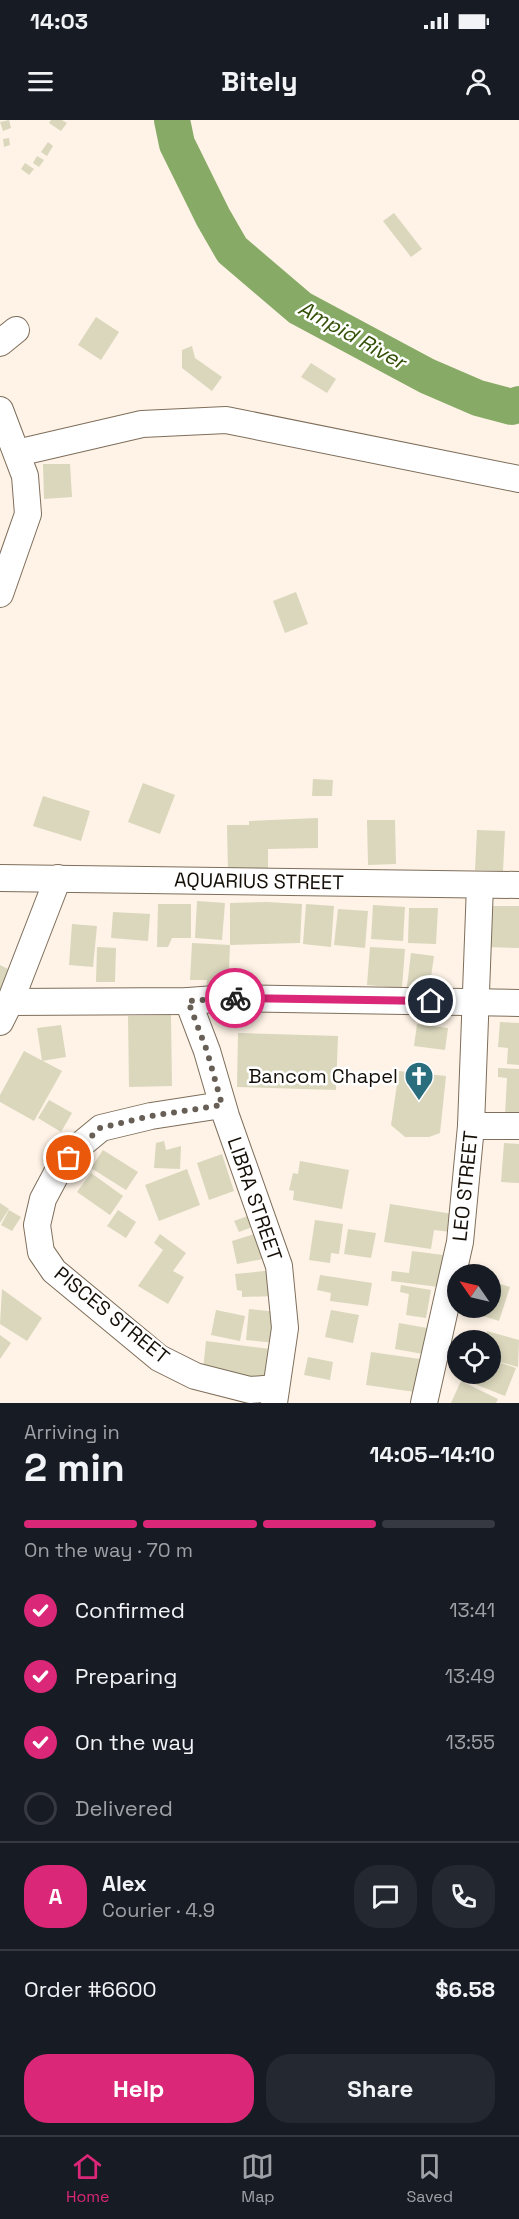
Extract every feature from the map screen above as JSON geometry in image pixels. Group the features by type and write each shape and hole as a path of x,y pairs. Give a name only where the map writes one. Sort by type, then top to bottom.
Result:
{"street":[{"path":"0,410 24,476 28,514 0,594"},
{"path":"17,453 141,424 226,420 519,479"},
{"name":"AQUARIUS STREET","path":"0,878 519,885"},
{"path":"58,878 5,1012 229,998 519,1003"},
{"name":"LEO STREET","path":"424,1403 460,1242 471,1126 480,885"},
{"name":"LIBRA STREET","path":"188,1001 279,1266 285,1328 275,1395"},
{"name":"PISCES STREET","path":"222,1105 151,1116 100,1128 59,1168 43,1199 37,1225 41,1252 54,1271 159,1358 195,1376 275,1395"},
{"path":"471,1126 519,1126"}],"building":[{"path":"9,120 11,128 3,131 0,122"},
{"path":"51,120 62,120 67,123 61,131 49,123"},
{"path":"9,138 10,145 4,147 3,139"},
{"path":"48,142 53,146 47,156 41,152"},
{"path":"37,156 44,160 39,167 33,163"},
{"path":"25,163 34,169 29,175 21,169"},
{"path":"394,213 422,249 411,257 383,221"},
{"path":"96,317 119,332 101,360 78,345"},
{"path":"192,346 195,358 222,377 212,391 182,368 182,350"},
{"path":"311,363 336,379 327,393 301,377"},
{"path":"43,464 70,464 72,497 44,499"},
{"path":"296,592 308,624 285,633 273,601"},
{"path":"313,779 333,780 332,796 312,796"},
{"path":"143,783 175,795 160,834 128,822"},
{"path":"43,796 90,811 81,841 33,826"},
{"path":"318,818 318,848 268,849 268,874 228,874 227,825 249,825 249,821"},
{"path":"367,820 395,820 396,864 368,865"},
{"path":"477,830 505,831 503,871 475,870"},
{"path":"197,901 225,903 222,940 195,938"},
{"path":"230,903 302,904 300,943 230,945"},
{"path":"158,904 191,904 191,938 172,938 168,947 157,947"},
{"path":"306,904 334,906 331,947 303,944"},
{"path":"373,905 405,907 403,941 371,939"},
{"path":"489,906 519,906 519,948 487,947"},
{"path":"409,908 438,908 436,944 408,943"},
{"path":"338,909 368,911 365,948 334,945"},
{"path":"113,912 150,914 148,941 111,938"},
{"path":"72,924 97,926 93,967 69,965"},
{"path":"192,943 230,945 228,994 206,993 207,980 190,980"},
{"path":"97,947 116,948 115,982 96,982"},
{"path":"370,947 405,949 402,988 367,985"},
{"path":"411,953 434,956 428,998 406,995"},
{"path":"0,965 12,971 0,996"},
{"path":"171,1015 172,1086 129,1087 128,1016"},
{"path":"500,1022 519,1023 519,1065 507,1064 508,1048 498,1047"},
{"path":"417,1024 448,1028 445,1050 414,1046"},
{"path":"61,1025 66,1057 42,1061 37,1028"},
{"path":"238,1033 338,1036 336,1090 237,1087"},
{"path":"24,1051 62,1071 34,1121 0,1102 0,1095"},
{"path":"498,1068 519,1069 519,1116 505,1115 507,1078 498,1077"},
{"name":"Bancom Chapel","path":"399,1071 446,1076 440,1133 429,1137 405,1137 391,1125"},
{"path":"49,1100 72,1113 61,1132 38,1118"},
{"path":"164,1141 166,1150 181,1146 180,1169 154,1168 156,1143"},
{"path":"504,1143 519,1144 519,1183 501,1182"},
{"path":"103,1150 138,1172 126,1190 91,1168"},
{"path":"222,1154 234,1191 209,1200 197,1163"},
{"path":"300,1161 349,1170 342,1209 293,1200 294,1191 289,1190 293,1173 298,1174"},
{"path":"187,1169 200,1205 159,1221 145,1185"},
{"path":"91,1173 123,1196 110,1215 77,1192"},
{"path":"0,1203 9,1209 0,1223"},
{"path":"390,1204 453,1214 450,1232 434,1230 431,1249 384,1242"},
{"path":"9,1210 21,1217 12,1231 1,1225"},
{"path":"118,1210 136,1222 126,1238 107,1226"},
{"path":"253,1214 258,1225 239,1232 234,1221"},
{"path":"315,1220 343,1224 339,1254 331,1253 330,1263 309,1260"},
{"path":"348,1229 376,1233 371,1258 344,1254"},
{"path":"258,1233 263,1259 237,1264 232,1241"},
{"path":"160,1234 186,1253 173,1271 184,1277 168,1304 138,1286 163,1250 154,1243"},
{"path":"412,1251 443,1255 439,1287 391,1281 392,1271 409,1273"},
{"path":"275,1270 276,1296 242,1297 242,1291 237,1290 235,1274"},
{"path":"320,1275 372,1283 368,1306 330,1301 331,1293 317,1290"},
{"path":"501,1284 510,1287 501,1315"},
{"path":"401,1285 431,1290 426,1318 406,1315 409,1294 400,1292"},
{"path":"2,1289 42,1318 27,1341 0,1324"},
{"path":"249,1309 277,1312 274,1343 246,1340"},
{"path":"216,1310 245,1316 240,1341 211,1335"},
{"path":"331,1310 359,1315 353,1343 325,1337"},
{"path":"399,1323 427,1328 423,1354 395,1349"},
{"path":"0,1335 11,1343 0,1359"},
{"path":"501,1335 519,1340 518,1367 501,1362"},
{"path":"206,1341 270,1349 266,1378 203,1370"},
{"path":"371,1352 427,1360 422,1393 366,1385"},
{"path":"308,1357 333,1362 330,1380 304,1375"},
{"path":"501,1363 516,1368 505,1396 475,1384 501,1384"},
{"path":"460,1384 467,1384 498,1399 496,1403 451,1403"}],"waterway":[{"name":"Ampid River","path":"172,120 177,144 232,250 300,308 427,376 478,398 512,407 519,404"}],"way so far":[{"path":"69,1158 100,1128 151,1116 222,1105 221,1094 207,1051 188,1001 235,998"}],"place":[{"name":"Bancom Chapel","path":"419,1102"}],"route":[{"path":"235,998 431,1001"}]}
